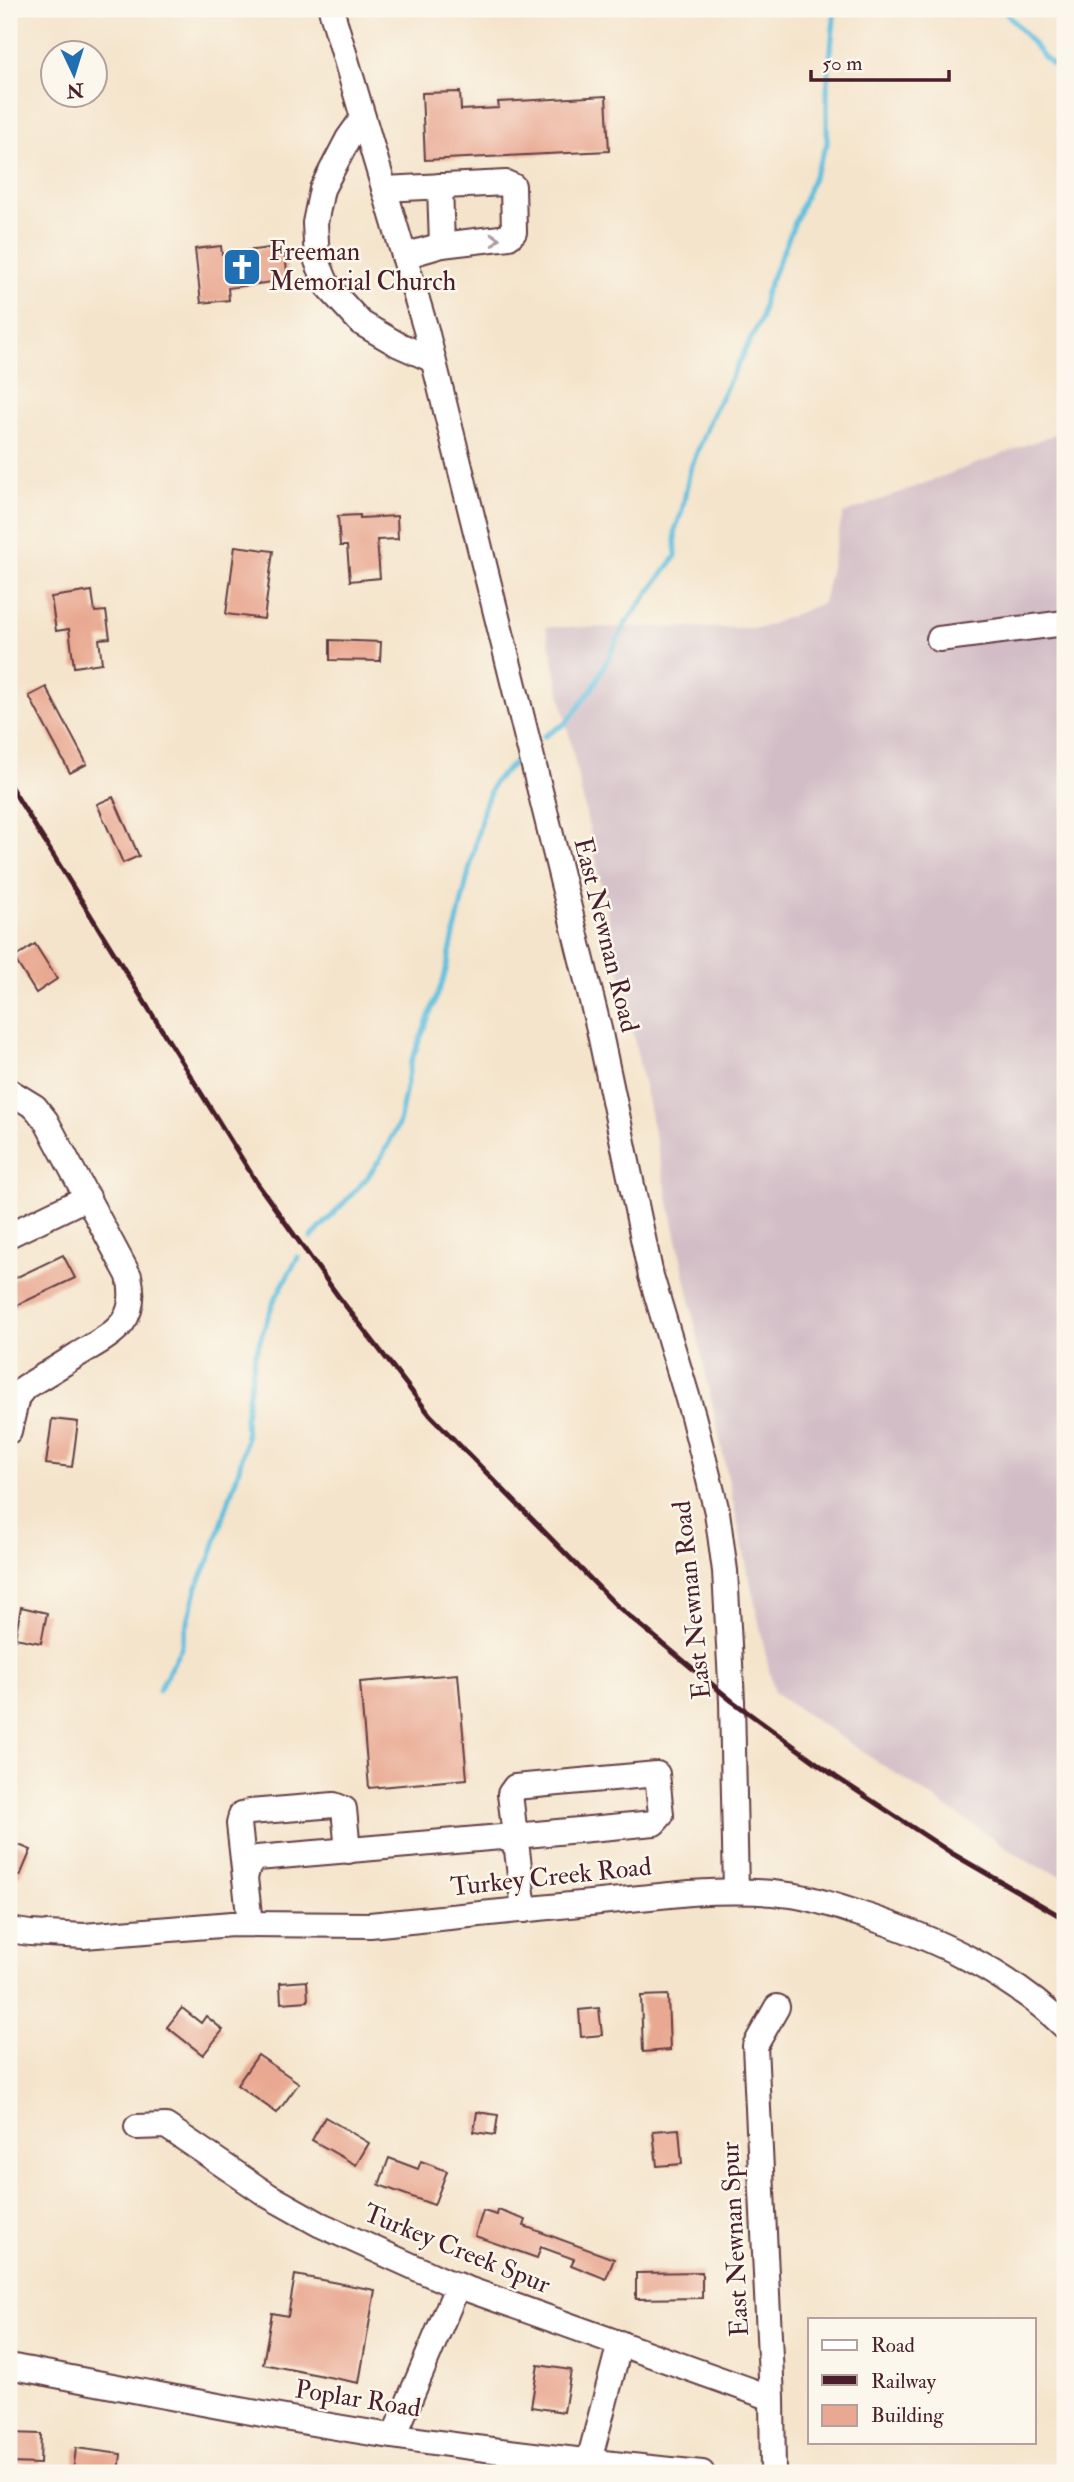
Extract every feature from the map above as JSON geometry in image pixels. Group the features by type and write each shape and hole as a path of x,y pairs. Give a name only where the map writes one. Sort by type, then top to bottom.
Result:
{"street":[{"name":"East Newnan Road","path":"331,9 433,360 599,1029 651,1276 693,1416 717,1512 724,1571 732,1701 736,1890"},
{"path":"363,118 348,139 322,189 315,223 317,261 328,287 361,323 397,344 433,360"},
{"path":"384,189 506,183 513,186 514,232 509,237 442,245 404,256"},
{"path":"440,186 442,245"},
{"path":"939,639 1065,622"},
{"path":"9,1091 35,1107 46,1121 129,1276 132,1290 130,1310 110,1337 25,1387 17,1396 9,1431"},
{"path":"9,1235 88,1197"},
{"path":"245,1878 247,1866 257,1858 514,1839 654,1823 661,1815 657,1774 514,1787 510,1794 514,1839 524,1910"},
{"path":"250,1924 239,1824 241,1815 334,1805 344,1809 348,1851"},
{"name":"Turkey Creek Road","path":"9,1930 84,1936 250,1924 370,1925 736,1890 794,1895 890,1923 962,1954 1028,1994 1065,2026"},
{"name":"East Newnan Spur","path":"773,2473 772,2398 755,2046 777,2007"},
{"name":"Turkey Creek Spur","path":"137,2127 166,2126 269,2196 319,2224 458,2285 772,2398"},
{"path":"394,2436 458,2285"},
{"path":"589,2461 620,2343"},
{"name":"Poplar Road","path":"9,2366 241,2411 394,2436 589,2461 618,2469 702,2473"}],"shaded area":[{"path":"1065,432 1065,1877 1032,1864 774,1693 546,627 761,628 823,603 843,514"}],"building":[{"path":"460,92 461,110 499,108 498,102 606,96 609,151 425,160 422,93"},
{"name":"Freeman Memorial Church","path":"221,246 222,254 284,246 288,280 228,288 229,300 201,303 195,249"},
{"path":"360,515 360,518 397,516 398,539 377,540 380,578 350,581 347,546 340,546 338,516"},
{"path":"235,546 273,551 264,619 226,614"},
{"path":"92,591 95,612 106,611 110,638 99,639 102,663 74,667 69,629 56,631 51,597"},
{"path":"330,640 381,642 380,661 330,660"},
{"path":"46,687 87,764 70,773 29,696"},
{"path":"113,797 139,856 123,863 97,804"},
{"path":"35,944 57,979 36,993 14,958"},
{"path":"63,1255 75,1278 9,1309 9,1281"},
{"path":"52,1419 78,1422 72,1467 46,1464"},
{"path":"21,1607 47,1613 41,1643 15,1638"},
{"path":"458,1674 467,1779 369,1788 360,1682"},
{"path":"9,1841 31,1850 20,1876 9,1872"},
{"path":"307,1981 308,2001 281,2003 280,1983"},
{"path":"668,1995 670,2050 643,2052 641,1996"},
{"path":"182,2008 201,2023 206,2016 223,2030 203,2055 167,2027"},
{"path":"599,2008 602,2035 581,2037 579,2010"},
{"path":"258,2055 299,2083 277,2113 237,2085"},
{"path":"477,2112 498,2115 495,2135 474,2132"},
{"path":"325,2117 369,2143 356,2165 312,2140"},
{"path":"679,2129 682,2164 657,2166 653,2131"},
{"path":"389,2158 418,2169 421,2161 447,2171 434,2205 379,2185"},
{"path":"498,2210 526,2220 524,2226 614,2259 606,2279 571,2265 574,2259 541,2247 537,2258 475,2236 483,2211 497,2215"},
{"path":"702,2272 702,2298 636,2299 636,2273"},
{"path":"295,2275 375,2290 359,2383 263,2364 272,2313 288,2316"},
{"path":"538,2365 571,2370 564,2412 531,2407"},
{"path":"9,2433 41,2434 40,2464 9,2463"},
{"path":"76,2448 121,2454 119,2473 73,2473"}],"waterway":[{"path":"543,737 566,723 594,686 626,623 676,556 675,530 682,511 690,470 712,415 761,319 765,295 827,144 827,88 835,9"},
{"path":"1003,9 1046,59 1065,75"},
{"path":"311,1238 367,1178 399,1123 411,1062 444,978 484,807 494,782 517,760"},
{"path":"159,1690 181,1648 197,1586 211,1556 239,1469 246,1439 245,1417 255,1355 274,1301 298,1257"}],"railway":[{"path":"9,784 257,1183 338,1296 430,1415 616,1605 732,1701 836,1777 953,1854 1065,1919"}],"place":[{"name":"Freeman Memorial Church","path":"242,267"}]}
